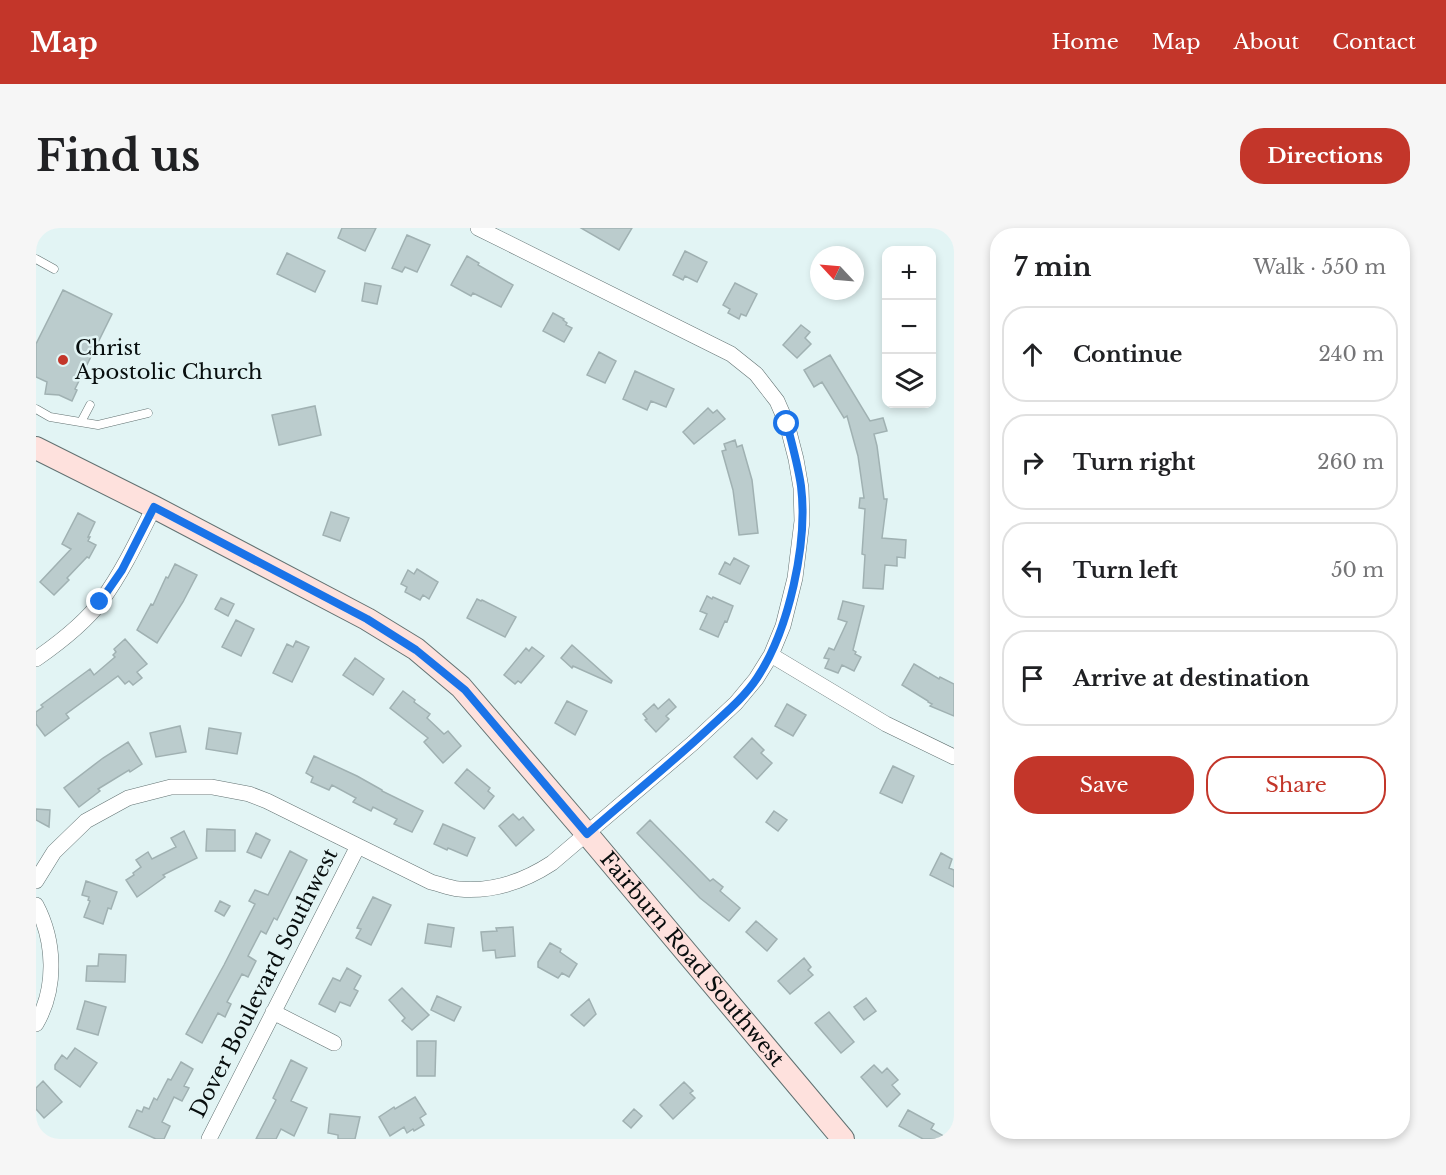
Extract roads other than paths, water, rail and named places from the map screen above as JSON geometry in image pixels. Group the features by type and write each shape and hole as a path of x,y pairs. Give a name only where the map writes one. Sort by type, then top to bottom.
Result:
{"street":[{"path":"36,881 54,852 86,822 128,798 171,787 212,787 249,794 267,801 431,882 457,889 481,890 509,885 552,864 693,743 736,703 756,680 771,655 783,626 795,578 802,521 801,488 796,459 787,424 777,401 756,374 731,354 478,228"},
{"name":"Fairburn Road Southwest","path":"36,448 367,619 416,650 465,690 843,1139"},
{"path":"36,659 63,640 100,602 122,570 154,507"},
{"path":"771,655 886,724 954,757"},
{"name":"Dover Boulevard Southwest","path":"209,1139 357,846"},
{"path":"36,905 50,942 52,968 47,996 36,1024"},
{"path":"273,1012 334,1043"}],"lane":[{"path":"36,259 54,269"},
{"path":"81,422 90,405"},
{"path":"36,409 50,417 98,425 148,413"}],"place":[{"name":"Christ Apostolic Church","path":"63,360"}]}
